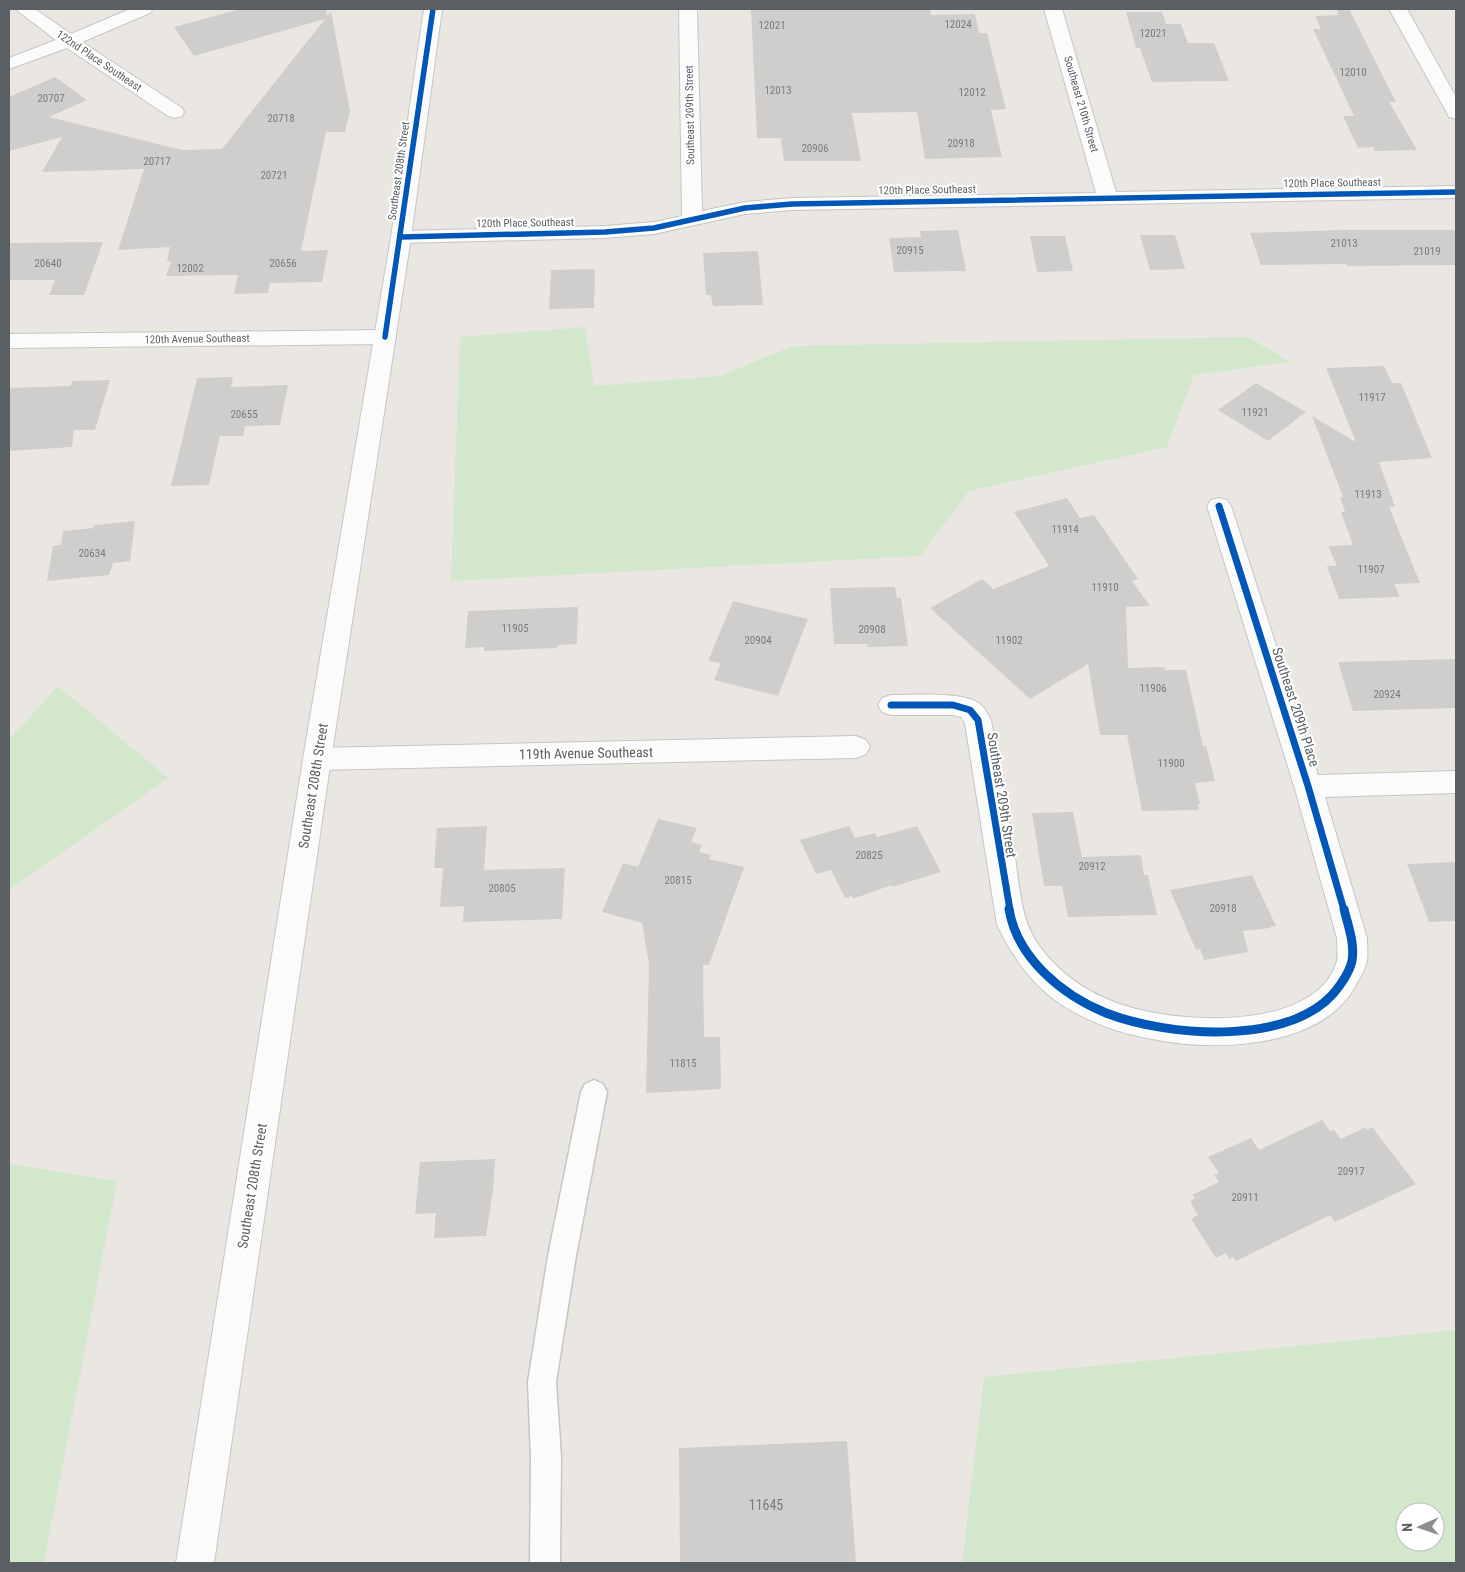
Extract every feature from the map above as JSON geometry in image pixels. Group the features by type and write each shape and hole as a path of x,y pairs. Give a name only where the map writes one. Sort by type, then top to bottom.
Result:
{"street":[{"name":"122nd Place Southeast","path":"24,9 68,41 176,112"},
{"path":"9,64 144,9"},
{"name":"Southeast 208th Street","path":"195,1563 317,759 401,238 433,9"},
{"name":"Southeast 209th Street","path":"688,9 692,221"},
{"name":"Southeast 210th Street","path":"1053,9 1108,199"},
{"path":"1398,9 1456,114"},
{"name":"120th Place Southeast","path":"401,238 605,232 654,228 745,208 792,204 1456,192"},
{"name":"120th Avenue Southeast","path":"9,341 385,337"},
{"name":"Southeast 209th Place","path":"1219,506 1308,786 1346,917"},
{"name":"Southeast 209th Street","path":"891,704 953,705 970,710 978,720 1006,900 1012,925 1020,944 1045,975 1065,991 1084,1002 1115,1016 1139,1023 1188,1030 1224,1031 1284,1023 1307,1014 1323,1004 1342,984 1352,963 1352,938 1346,917"},
{"name":"119th Avenue Southeast","path":"317,759 856,747"},
{"path":"1308,786 1456,782"}],"lane":[{"path":"545,1563 546,1457 542,1382 562,1256 594,1092"}],"green space":[{"path":"585,327 594,386 720,376 793,346 1248,337 1290,362 1194,375 1167,447 969,491 920,556 451,581 460,337"},
{"path":"58,686 168,778 9,890 9,740"},
{"path":"9,1164 117,1181 44,1563 9,1563"},
{"path":"1456,1330 1456,1563 962,1563 984,1377"}],"building":[{"path":"241,9 326,9 327,16 331,11 350,111 345,132 326,132 301,251 328,250 322,282 270,283 268,293 234,294 238,275 166,276 171,261 167,261 170,247 118,250 144,169 42,172 62,137 9,151 9,97 55,77 87,100 49,117 182,150 222,149 325,19 194,56 174,27"},
{"path":"930,9 931,15 975,14 979,33 987,33 1006,109 991,110 1002,157 925,159 917,112 852,113 861,161 784,161 781,138 757,138 751,10"},
{"path":"1337,9 1349,9 1396,102 1389,102 1417,150 1375,151 1373,147 1358,148 1343,116 1354,116 1313,29 1321,29 1315,16 1338,15"},
{"path":"1126,12 1162,12 1166,24 1181,24 1188,43 1214,43 1229,81 1152,82 1140,48 1136,48"},
{"path":"958,230 966,271 894,272 889,238 921,237 920,231"},
{"path":"1343,230 1456,230 1456,265 1261,265 1250,233"},
{"path":"1140,235 1175,235 1185,269 1150,270"},
{"path":"1030,236 1065,236 1073,271 1037,272"},
{"path":"103,242 84,295 49,295 55,280 9,280 9,243"},
{"path":"758,251 763,305 713,306 711,295 706,295 703,253"},
{"path":"595,269 594,308 549,309 551,270"},
{"path":"1384,366 1392,383 1401,383 1432,458 1379,462 1395,507 1389,507 1420,583 1394,584 1400,597 1339,599 1327,566 1337,566 1328,546 1353,545 1341,512 1345,512 1340,497 1343,497 1312,416 1356,442 1326,368"},
{"path":"233,377 231,387 288,385 280,425 245,426 243,436 220,436 209,485 171,486 197,378"},
{"path":"110,380 95,430 74,430 72,447 9,451 9,388 71,386 72,381"},
{"path":"1256,383 1306,412 1268,441 1218,410"},
{"path":"1067,498 1080,518 1094,515 1138,579 1132,581 1150,606 1126,607 1128,668 1164,667 1165,670 1186,670 1203,746 1206,746 1215,781 1195,783 1200,804 1198,804 1199,810 1142,811 1127,735 1100,735 1088,664 1030,699 930,608 982,579 993,589 1049,566 1014,512"},
{"path":"135,521 130,561 113,563 109,575 47,581 53,546 61,545 63,531 94,528 94,525"},
{"path":"895,587 897,598 901,598 908,646 868,647 867,644 834,644 830,588"},
{"path":"733,601 808,619 778,696 714,680 721,663 708,661"},
{"path":"578,607 577,644 558,645 557,648 484,651 484,647 465,648 468,611"},
{"path":"1456,659 1456,708 1353,711 1338,662"},
{"path":"1073,812 1082,857 1141,855 1144,875 1148,875 1157,915 1068,917 1062,886 1044,886 1032,813"},
{"path":"658,819 697,828 691,842 702,845 699,852 711,855 709,859 744,867 709,965 703,965 704,1037 720,1037 721,1089 646,1093 649,964 642,923 602,912 623,863 638,867"},
{"path":"487,826 484,870 565,868 562,919 463,922 464,906 440,907 443,868 434,868 437,828"},
{"path":"849,826 855,838 875,833 877,837 917,826 941,872 892,887 891,885 853,899 852,896 845,898 831,870 816,874 800,840"},
{"path":"1456,862 1456,921 1429,922 1407,864"},
{"path":"1252,875 1276,926 1243,931 1248,952 1204,960 1200,949 1196,950 1170,890"},
{"path":"1322,1120 1330,1131 1334,1130 1341,1139 1366,1127 1367,1130 1372,1127 1416,1184 1335,1222 1330,1215 1236,1261 1233,1257 1229,1259 1226,1253 1216,1258 1191,1219 1198,1215 1190,1201 1195,1198 1192,1195 1219,1182 1214,1175 1219,1173 1208,1157 1251,1138 1259,1150"},
{"path":"495,1159 493,1190 486,1236 434,1238 436,1213 415,1214 420,1162"},
{"path":"847,1441 856,1563 680,1563 679,1448"}],"cycle path":[{"path":"385,337 433,9"},
{"path":"401,237 605,232 654,228 745,208 792,204 1456,192"},
{"path":"891,705 953,705 970,710 978,720 1012,925 1028,954 1063,989 1091,1006 1128,1020 1153,1026 1207,1032 1261,1028 1307,1014 1321,1006 1334,994 1348,973 1352,959 1352,938 1308,786 1219,506"}]}
